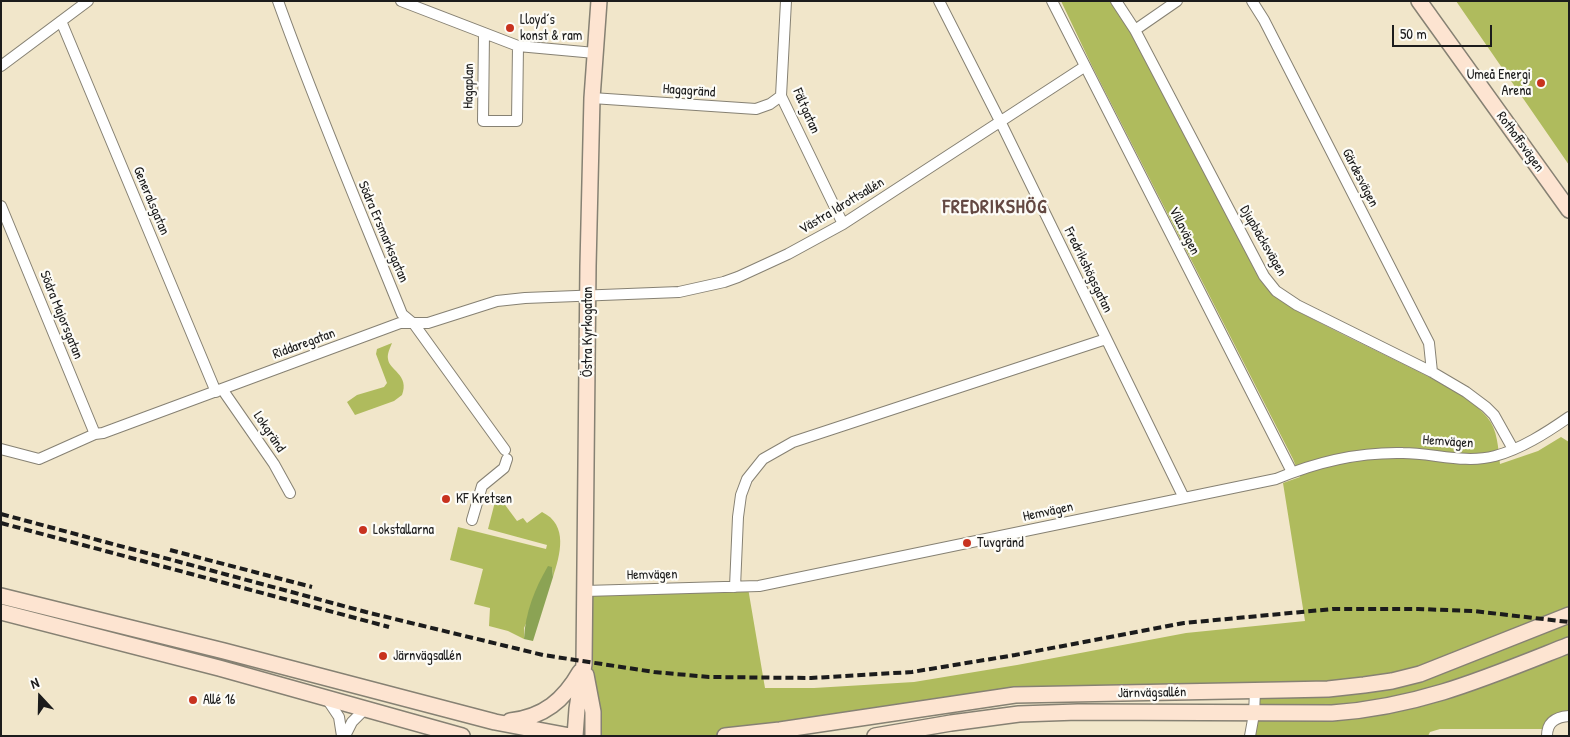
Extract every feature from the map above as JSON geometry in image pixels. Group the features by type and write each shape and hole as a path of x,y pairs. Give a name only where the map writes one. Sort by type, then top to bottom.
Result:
{"main road":[{"name":"Östra Kyrkogatan","path":"576,736 577,709 584,664 592,98 599,1"},
{"name":"Rothoffsvägen","path":"1419,1 1569,210"},
{"path":"1,596 224,650 495,722 570,736"},
{"path":"1,612 219,668 462,736"},
{"name":"Järnvägsallén","path":"725,736 780,730 1015,695 1328,689 1392,681 1420,674 1454,662 1569,615"},
{"name":"Järnvägsallén","path":"875,736 1020,714 1078,712 1254,714 1350,712 1416,701 1470,684 1569,645"},
{"name":"Östra Kyrkogatan","path":"584,664 593,712 593,736"},
{"path":"495,722 528,718 549,707 566,694 584,664"}],"street":[{"path":"1,66 88,1"},
{"name":"Södra Ersmarksgatan","path":"278,1 340,162 402,314 414,324 506,454 504,468 482,486 472,520"},
{"path":"401,1 518,46 595,53"},
{"name":"Fältgatan","path":"786,1 781,96 843,224"},
{"name":"Fredrikshögsgatan","path":"939,1 1000,121 1184,498"},
{"name":"Villavägen","path":"1052,1 1292,472"},
{"name":"Djupbäcksvägen","path":"1116,1 1135,30 1264,276 1276,291 1297,305 1432,372 1466,392 1494,415 1513,449"},
{"path":"1135,30 1177,1"},
{"name":"Gärdesvägen","path":"1252,1 1264,20 1429,343 1432,372"},
{"name":"Generalsgatan","path":"61,21 219,390"},
{"name":"Hagaplan","path":"484,33 483,120 517,121 518,46"},
{"name":"Västra Idrottsallén","path":"588,296 679,292 724,282 788,254 843,224 1084,67"},
{"name":"Hagagränd","path":"592,98 756,109 770,104 781,96"},
{"name":"Södra Majorsgatan","path":"1,206 95,434"},
{"name":"Riddaregatan","path":"1,449 39,459 95,434 103,433 400,323 428,323 496,301 588,296"},
{"path":"735,587 738,517 741,495 747,479 763,459 793,442 1106,339"},
{"name":"Lokgränd","path":"219,390 274,464 290,493"},
{"name":"Hemvägen","path":"585,591 759,586 1276,479 1292,472 1352,456 1404,453 1484,458 1513,449 1569,417"},
{"path":"1250,736 1254,714 1255,691"},
{"path":"327,699 339,717 343,736"},
{"path":"343,736 352,722 364,710"},
{"path":"1547,732 1551,722 1557,718 1569,716"}],"green space":[{"path":"1061,1 1111,1 1131,33 1260,280 1273,295 1293,309 1434,379 1469,401 1491,422 1497,439 1500,464 1538,451 1561,437 1569,442 1569,716 1547,729 1440,729 1430,732 1428,736 1250,736 1255,691 1076,695 725,736 593,736 585,591 748,588 765,688 814,688 914,682 1017,665 1186,633 1305,621 1283,483 1300,477 1293,459 1092,66"},
{"name":"Umeå Energi Arena","path":"1456,1 1569,1 1569,165"},
{"path":"392,343 388,359 403,382 402,395 394,401 355,415 347,402 357,395 384,387 387,383 376,354 377,349"},
{"path":"497,494 517,521 523,518 527,523 542,512 551,518 559,532 560,550 553,577 552,567 524,628 524,639 508,631 489,626 490,608 474,604 483,569 450,560 458,527 546,549 547,545 488,529"},
{"path":"548,566 552,567 553,577 533,641 524,639 526,620 532,601"}],"railway":[{"path":"1,514 366,612 543,655 654,672 709,677 811,678 912,672 1015,655 1184,623 1333,609 1473,611 1569,622"},
{"path":"1,523 389,627"},
{"path":"170,550 312,587"}],"place":[{"name":"Lloyd´s konst & ram","path":"510,28"},
{"name":"Umeå Energi Arena","path":"1541,83"},
{"name":"KF Kretsen","path":"446,499"},
{"name":"Lokstallarna","path":"363,530"},
{"name":"Tuvgränd","path":"967,543"},
{"name":"Järnvägsallén","path":"383,656"},
{"name":"Allé 16","path":"193,700"}],"district":[{"name":"FREDRIKSHÖG","path":"995,208"}]}
